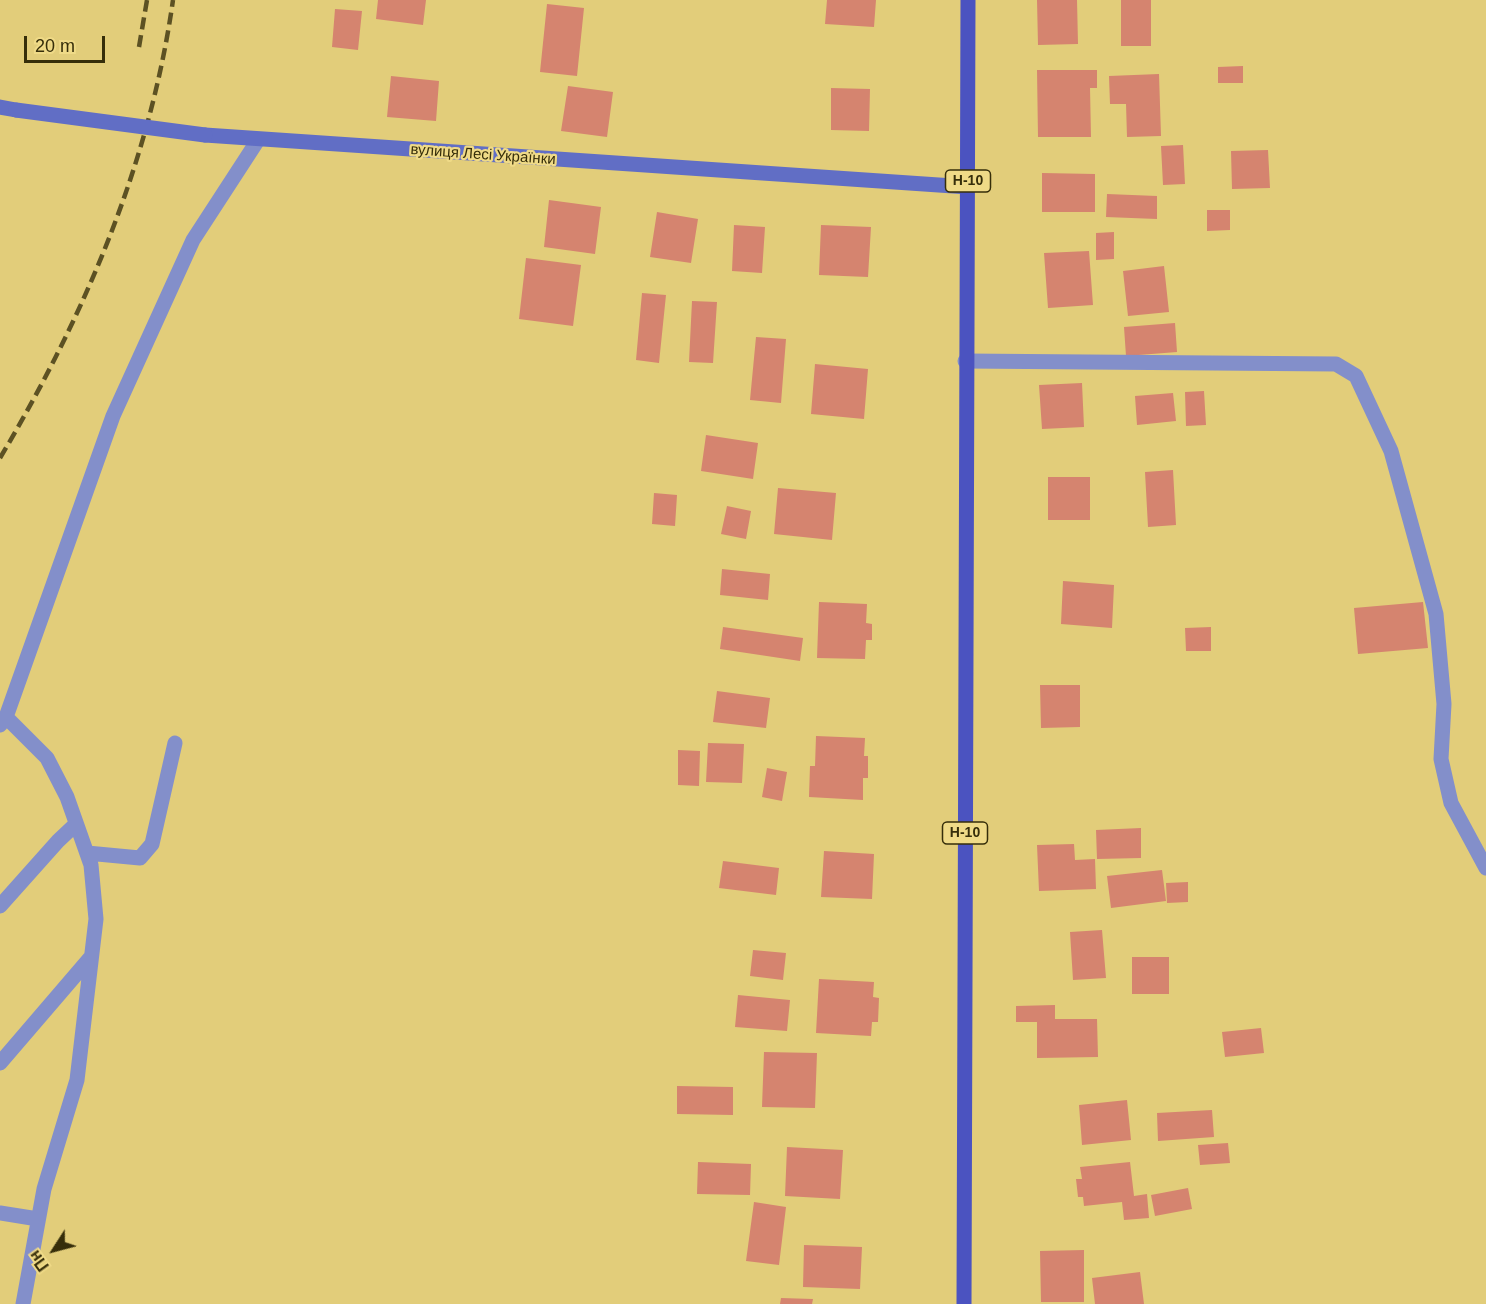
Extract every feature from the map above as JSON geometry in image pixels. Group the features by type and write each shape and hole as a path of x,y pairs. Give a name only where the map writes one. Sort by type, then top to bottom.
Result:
{"main road":[{"name":"Н-10","path":"964,1304 965,361 968,0"}],"street":[{"name":"вулиця Лесі Українки","path":"0,107 258,140 968,187"}],"lane":[{"path":"23,1304 44,1189 77,1080 96,919 91,866 67,797 47,758 3,721 113,416 193,240 258,140"},
{"path":"965,361 1336,364 1356,376 1391,451 1436,614 1444,704 1441,759 1451,802 1486,868"},
{"path":"87,853 140,858 152,844 176,742"},
{"path":"0,906 76,824"},
{"path":"0,1063 91,957"},
{"path":"0,1213 38,1219"}],"building":[{"path":"378,0 426,0 423,25 376,19"},
{"path":"827,0 876,0 874,27 825,24"},
{"path":"1037,0 1077,0 1078,44 1038,45"},
{"path":"1121,0 1151,0 1151,46 1121,46"},
{"path":"547,4 584,8 577,76 540,72"},
{"path":"335,9 362,11 358,50 332,47"},
{"path":"1243,66 1243,83 1218,83 1218,67"},
{"path":"1037,70 1097,70 1097,88 1090,88 1091,137 1038,137"},
{"path":"1159,74 1161,136 1127,137 1126,104 1110,104 1109,76"},
{"path":"391,76 439,81 436,121 387,117"},
{"path":"568,86 613,92 607,137 561,131"},
{"path":"831,88 870,89 869,131 831,130"},
{"path":"1183,145 1185,184 1163,185 1161,146"},
{"path":"1268,150 1270,188 1232,189 1231,151"},
{"path":"1042,173 1095,174 1095,212 1042,212"},
{"path":"1107,194 1157,196 1157,219 1106,217"},
{"path":"549,200 601,207 595,254 544,247"},
{"path":"1207,210 1230,210 1230,230 1207,231"},
{"path":"657,212 698,219 691,263 650,257"},
{"path":"734,225 765,227 762,273 732,271"},
{"path":"821,225 871,227 868,277 819,275"},
{"path":"1114,232 1114,259 1096,260 1096,233"},
{"path":"1089,251 1093,305 1048,308 1044,253"},
{"path":"526,258 581,265 573,326 519,319"},
{"path":"1164,266 1169,312 1128,316 1123,271"},
{"path":"642,293 666,295 659,363 636,360"},
{"path":"692,301 717,302 713,363 689,362"},
{"path":"1175,323 1177,352 1126,356 1124,327"},
{"path":"756,337 786,339 781,403 750,400"},
{"path":"815,364 868,369 864,419 811,414"},
{"path":"1082,383 1084,427 1042,429 1039,385"},
{"path":"1204,391 1206,425 1186,426 1185,392"},
{"path":"1173,393 1176,421 1137,425 1135,396"},
{"path":"706,435 758,443 753,479 701,471"},
{"path":"1173,470 1176,525 1148,527 1145,472"},
{"path":"1048,477 1090,477 1090,520 1048,520"},
{"path":"778,488 836,493 832,540 774,534"},
{"path":"654,493 677,495 675,526 652,524"},
{"path":"727,506 751,511 746,539 721,534"},
{"path":"722,569 770,574 768,600 720,595"},
{"path":"1063,581 1114,585 1112,628 1061,624"},
{"path":"819,602 867,604 866,623 872,624 872,640 866,640 865,659 817,658"},
{"path":"1423,602 1428,648 1358,654 1354,608"},
{"path":"723,627 803,638 800,661 720,649"},
{"path":"1211,627 1211,651 1186,651 1185,628"},
{"path":"1040,685 1080,685 1080,727 1041,728"},
{"path":"717,691 770,698 766,728 713,722"},
{"path":"816,736 865,738 864,756 868,756 868,778 863,778 863,800 809,797 810,766 815,766"},
{"path":"708,743 744,744 742,783 706,782"},
{"path":"678,750 700,751 699,786 678,785"},
{"path":"767,768 787,772 782,801 762,797"},
{"path":"1141,828 1141,858 1097,859 1096,830"},
{"path":"1074,844 1075,860 1095,859 1096,889 1039,891 1037,845"},
{"path":"824,851 874,854 872,899 821,897"},
{"path":"723,861 779,868 776,895 719,888"},
{"path":"1162,870 1166,901 1111,908 1107,876"},
{"path":"1188,882 1188,902 1167,903 1166,883"},
{"path":"1102,930 1106,978 1073,980 1070,932"},
{"path":"753,950 786,953 783,980 750,976"},
{"path":"1132,957 1169,957 1169,994 1132,994"},
{"path":"819,979 874,982 873,997 879,998 878,1022 872,1022 871,1036 816,1033"},
{"path":"738,995 790,1000 787,1031 735,1027"},
{"path":"1055,1005 1055,1019 1097,1019 1098,1057 1037,1058 1037,1022 1016,1022 1016,1006"},
{"path":"1261,1028 1264,1053 1225,1057 1222,1032"},
{"path":"764,1052 817,1053 815,1108 762,1107"},
{"path":"677,1086 733,1087 733,1115 677,1114"},
{"path":"1127,1100 1131,1140 1082,1145 1079,1105"},
{"path":"1212,1110 1214,1137 1158,1141 1157,1113"},
{"path":"1228,1143 1230,1163 1200,1165 1198,1145"},
{"path":"787,1147 843,1150 840,1199 785,1196"},
{"path":"698,1162 751,1164 750,1195 697,1194"},
{"path":"1130,1162 1134,1196 1147,1194 1149,1218 1124,1220 1122,1202 1084,1206 1083,1197 1078,1197 1076,1179 1082,1179 1080,1167"},
{"path":"1188,1188 1192,1209 1155,1216 1151,1195"},
{"path":"754,1202 786,1207 779,1265 746,1261"},
{"path":"804,1245 862,1247 860,1289 803,1287"},
{"path":"1084,1250 1084,1302 1041,1302 1040,1251"},
{"path":"1140,1272 1144,1304 1095,1304 1092,1278"},
{"path":"781,1298 813,1299 812,1304 780,1304"}],"railway":[{"path":"139,47 147,0"},
{"path":"0,458 59,350 86,294 109,237 148,121 173,0"}]}
